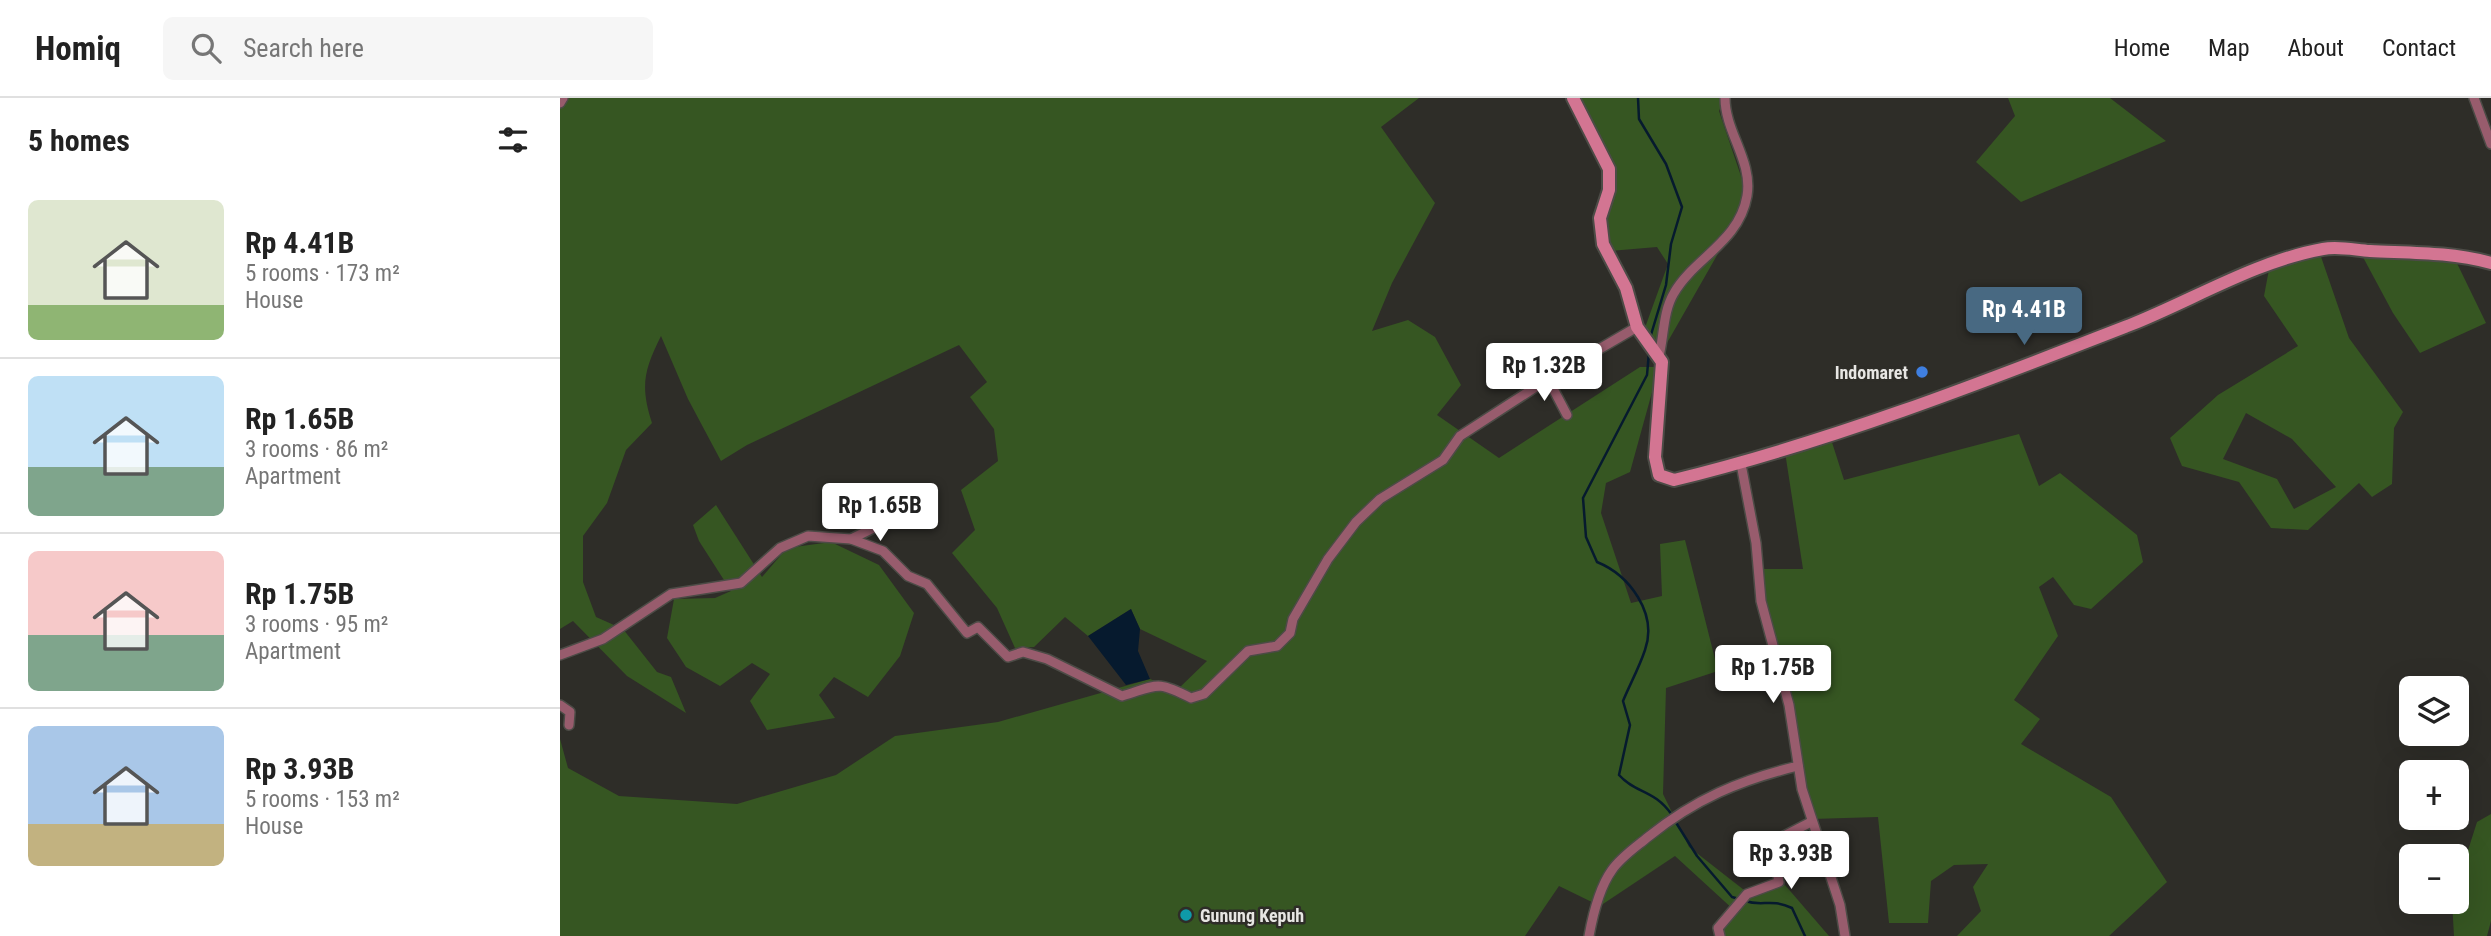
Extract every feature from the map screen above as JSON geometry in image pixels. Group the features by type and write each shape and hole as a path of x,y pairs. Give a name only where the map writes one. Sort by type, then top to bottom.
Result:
{"main road":[{"path":"1573,98 1609,169 1609,190 1599,231 1626,288 1640,332 1657,354 1663,369 1655,457 1659,475 1674,480 1741,464 1947,396 2130,325 2280,260 2310,251 2339,248 2459,254 2491,263"}],"street":[{"path":"560,103 563,98"},
{"path":"1657,354 1672,296 1724,242 1745,206 1748,184 1746,170 1727,121 1726,98"},
{"path":"2474,98 2491,144"},
{"path":"560,655 603,639 671,594 741,583 769,556 796,539 808,536 851,539 883,551 908,576 927,584 967,633 978,627 1008,657 1023,652 1047,659 1122,696 1152,684 1168,686 1191,698 1204,694 1248,651 1277,646 1328,559 1356,523 1380,499 1443,460 1460,436 1548,379 1640,332"},
{"path":"1548,379 1567,415"},
{"path":"1741,464 1756,543 1761,601 1789,705 1798,766 1811,822 1840,905 1845,936"},
{"path":"851,539 898,516"},
{"path":"560,705 570,712 569,725"},
{"path":"1590,936 1592,918 1612,870 1666,823 1725,789 1798,766"},
{"path":"1751,859 1773,850 1780,838 1811,822"},
{"path":"1720,936 1718,928 1738,902 1747,894 1779,882 1773,850"}],"green space":[{"path":"560,98 1419,98 1381,127 1435,203 1392,283 1372,331 1408,320 1435,337 1461,385 1437,415 1499,458 1640,367 1659,367 1630,472 1606,483 1601,513 1631,603 1662,596 1660,544 1685,540 1718,671 1666,688 1663,794 1689,847 1753,897 1785,885 1829,936 1720,936 1718,932 1735,911 1675,856 1600,906 1559,886 1525,936 560,936 560,739 568,768 619,796 737,804 836,775 895,736 998,722 1150,679 1177,690 1207,661 1140,629 1131,609 1088,636 1065,617 1034,647 1015,648 997,608 952,553 975,530 961,490 998,461 994,429 970,397 987,382 959,345 747,445 721,461 688,399 661,336 646,378 646,399 652,423 626,450 607,503 583,536 583,582 596,617 623,629 657,672 671,677 686,713 627,676 573,621 560,629"},
{"path":"1575,98 1725,98 1719,111 1746,191 1728,236 1663,350 1642,336 1668,264 1657,247 1598,252 1597,218 1613,173"},
{"path":"2008,98 2110,98 2166,141 2021,202 1976,162 2015,116"},
{"path":"2357,246 2452,253 2486,323 2420,353 2393,313"},
{"path":"2318,248 2349,338 2403,412 2394,428 2392,484 2372,497 2359,483 2308,530 2271,528 2239,482 2182,466 2170,438 2218,395 2298,346 2264,296 2270,264","holes":["2246,413 2292,439 2336,487 2294,509 2277,479 2223,459"]},
{"path":"2019,434 2039,486 2060,473 2137,535 2143,562 2091,609 2074,605 2053,577 2039,587 2058,636 2014,700 2040,719 2021,744 2111,797 2167,882 2109,936 1957,936 1981,911 1973,887 1988,864 1954,865 1931,881 1928,923 1889,923 1878,817 1812,819 1790,687 1766,615 1764,569 1803,569 1785,452 1830,436 1844,480"},
{"path":"716,505 762,577 787,548 831,542 879,565 914,613 900,656 868,697 834,677 819,695 835,718 767,730 750,701 770,674 752,663 720,686 686,667 667,638 674,599 715,598 731,591 699,541 693,525"},
{"path":"2491,814 2491,921 2487,936 2454,936 2453,914 2469,914 2469,847 2477,822"}],"water":[{"path":"1131,609 1140,629 1138,651 1150,679 1126,685 1088,636"}],"waterway":[{"path":"1638,98 1639,119 1666,164 1682,207 1671,244 1666,285 1650,338"},
{"path":"1649,352 1647,375 1583,498 1586,537 1597,562 1609,568 1630,586 1644,609 1647,622 1645,650 1623,701 1630,725 1619,775 1632,786 1659,800 1672,815"},
{"path":"1675,821 1697,856 1732,897 1739,899"},
{"path":"1745,901 1792,908 1805,936"}],"place":[{"name":"Indomaret","path":"1922,372"},
{"name":"Gunung Kepuh","path":"1186,915"}]}
